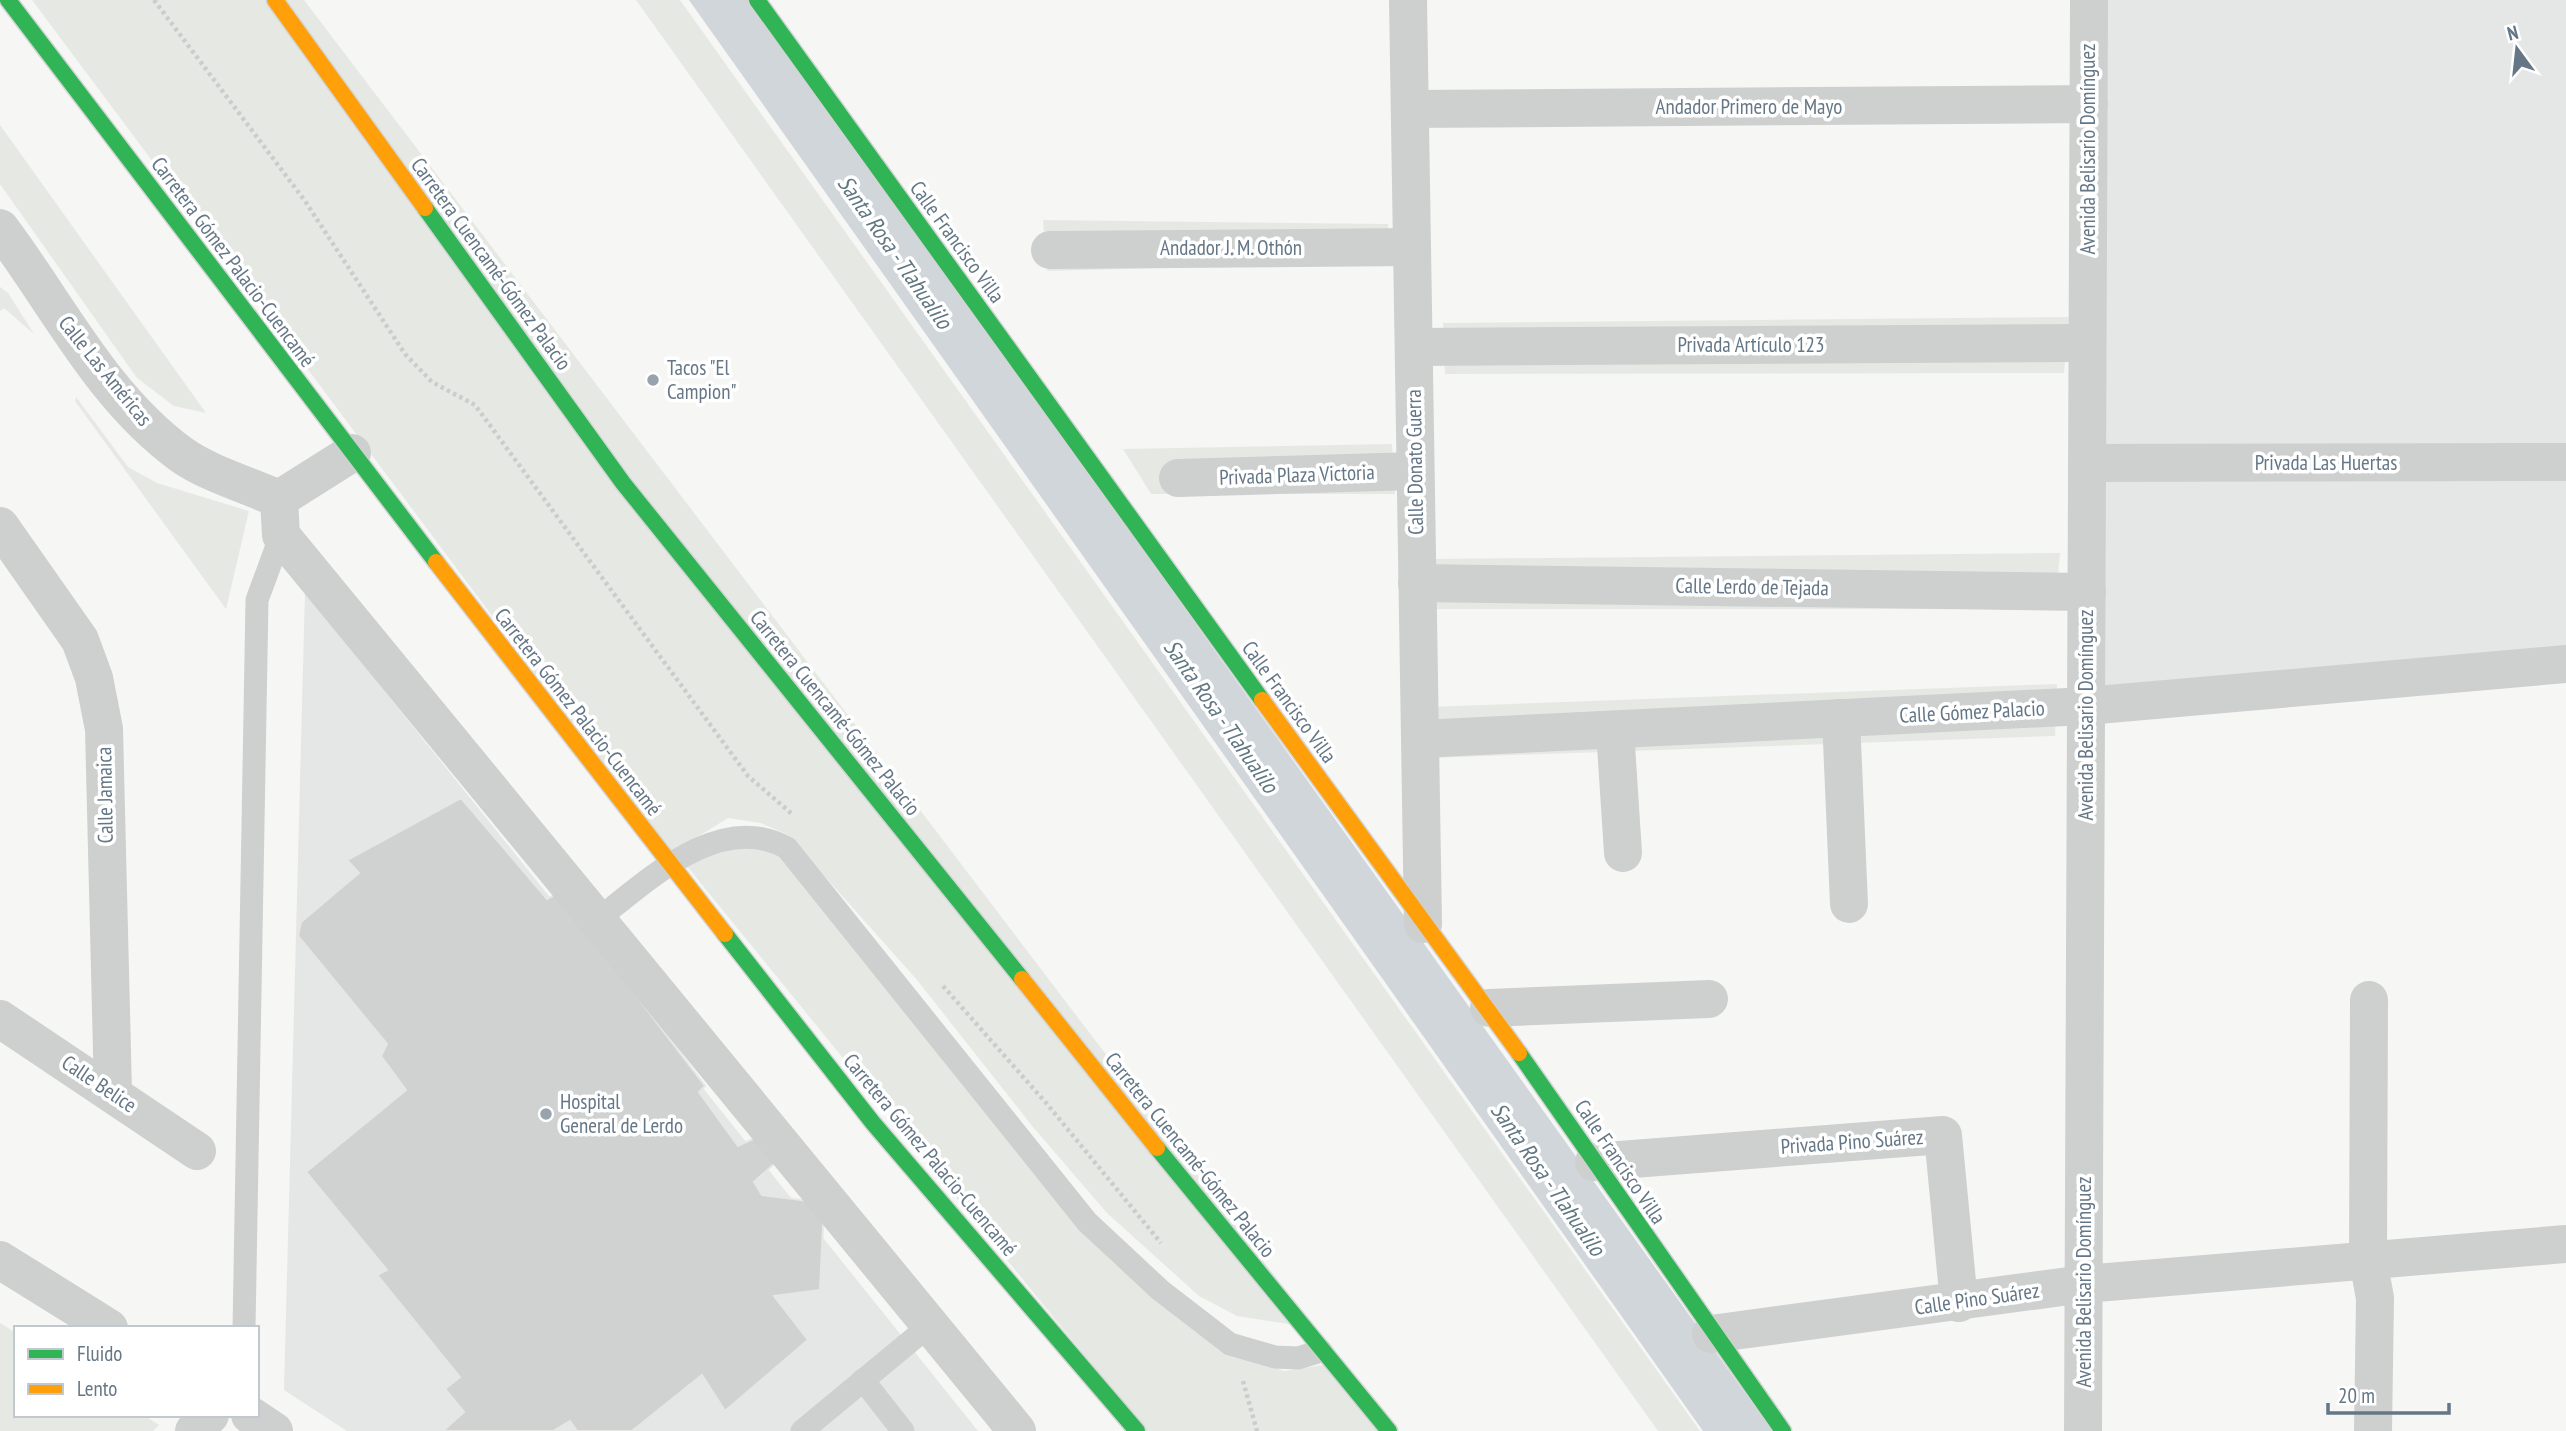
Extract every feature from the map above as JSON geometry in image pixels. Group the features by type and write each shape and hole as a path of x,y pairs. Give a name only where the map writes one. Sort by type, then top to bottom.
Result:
{"main road":[{"name":"Carretera Gómez Palacio-Cuencamé","path":"8,0 352,453 873,1123 1137,1431"},
{"name":"Carretera Cuencamé-Gómez Palacio","path":"275,0 623,483 1321,1351 1389,1431"},
{"name":"Calle Francisco Villa","path":"757,0 781,17 1423,924 1489,1008 1711,1334 1783,1431"}],"street":[{"name":"Calle Donato Guerra","path":"1408,0 1423,924"},
{"name":"Avenida Belisario Domínguez","path":"2083,1431 2089,0"},
{"name":"Andador Primero de Mayo","path":"1410,109 2089,104"},
{"name":"Calle Las Américas","path":"7,246 79,344 139,419 184,457 280,517"},
{"name":"Andador J. M. Othón","path":"1050,250 1412,247"},
{"name":"Privada Artículo 123","path":"1414,347 2088,343"},
{"path":"352,453 280,517 597,920 1017,1431"},
{"name":"Privada Las Huertas","path":"2087,463 2566,462"},
{"name":"Privada Plaza Victoria","path":"1178,478 1415,471"},
{"name":"Calle Jamaica","path":"0,526 80,639 94,678 104,729 113,1092"},
{"name":"Calle Lerdo de Tejada","path":"1417,583 2087,592"},
{"name":"Calle Gómez Palacio","path":"1420,739 2086,706 2566,664"},
{"path":"1842,718 1849,904"},
{"path":"1615,730 1623,853"},
{"path":"1489,1008 1709,999"},
{"path":"2369,1000 2368,1260 2375,1298 2373,1431"},
{"name":"Calle Belice","path":"0,1020 113,1092 197,1151"},
{"name":"Privada Pino Suárez","path":"1594,1162 1942,1135 1959,1303"},
{"name":"Calle Pino Suárez","path":"1711,1334 1959,1303 2084,1284 2566,1244"},
{"path":"0,1260 106,1326"},
{"path":"0,1287 42,1286"},
{"path":"194,1431 208,1417"},
{"path":"253,1417 274,1431"}],"lane":[{"path":"244,1326 257,600 280,517"},
{"path":"597,920 670,864 709,845 754,835 787,848 1087,1222 1160,1290 1235,1345 1275,1357 1298,1358 1321,1351"},
{"path":"802,1431 930,1325"},
{"path":"863,1380 903,1431"}],"path":[{"path":"154,0 305,201 405,354 432,382 475,405 748,776 796,819"},
{"path":"939,981 1047,1104 1167,1251"},
{"path":"1235,1345 1256,1431"}],"shaded area":[{"path":"32,0 304,0 1314,1328 1237,1316 1199,1296 1107,1213 1033,1127 917,980 788,835 761,823 728,818 670,854"},
{"path":"636,0 680,0 1700,1431 1658,1431"},
{"path":"2084,0 2566,0 2566,662 2086,705"},
{"path":"0,125 206,413 174,406 137,378 0,184"},
{"path":"1043,220 1388,224 1390,262 1047,271"},
{"path":"0,287 8,293 34,334 4,308 0,311"},
{"path":"2069,317 2064,373 1445,374 1443,323"},
{"path":"76,397 128,467 157,483 249,511 226,609 75,401"},
{"path":"1392,444 1395,494 1151,494 1123,449"},
{"path":"2060,553 2055,609 1436,609 1434,559"},
{"name":"Hospital General de Lerdo","path":"305,592 978,1431 347,1431 284,1390"},
{"path":"2057,684 2055,736 1429,758 1427,707"},
{"path":"740,844 783,856 1110,1260 1218,1345 1284,1371 1343,1362 1395,1431 1146,1431 682,860"},
{"path":"0,1323 14,1332 14,1417 147,1417 159,1425 153,1431 0,1431"}],"water":[{"name":"Santa Rosa - Tlahualilo","path":"689,0 750,0 1772,1431 1703,1431"}],"building":[{"name":"Hospital General de Lerdo","path":"461,798 547,899 558,893 705,1086 699,1092 738,1146 757,1137 775,1163 754,1182 762,1195 824,1203 820,1290 774,1296 808,1340 725,1411 702,1375 632,1431 577,1431 570,1421 553,1431 443,1431 464,1412 445,1389 460,1377 377,1275 387,1270 306,1172 406,1090 381,1056 387,1044 298,936 301,922 359,873 347,860"}],"traffic: fast":[{"path":"8,0 436,562"},
{"path":"757,0 1262,700"},
{"path":"425,208 623,483 1022,979"},
{"path":"725,934 873,1123 1137,1431"},
{"path":"1519,1053 1783,1431"},
{"path":"1157,1148 1389,1431"}],"traffic: slow":[{"path":"275,0 425,208"},
{"path":"436,562 725,934"},
{"path":"1262,700 1519,1053"},
{"path":"1022,979 1157,1148"}],"place":[{"name":"Tacos \"El Campion\"","path":"653,380"},
{"name":"Hospital General de Lerdo","path":"546,1114"}]}
